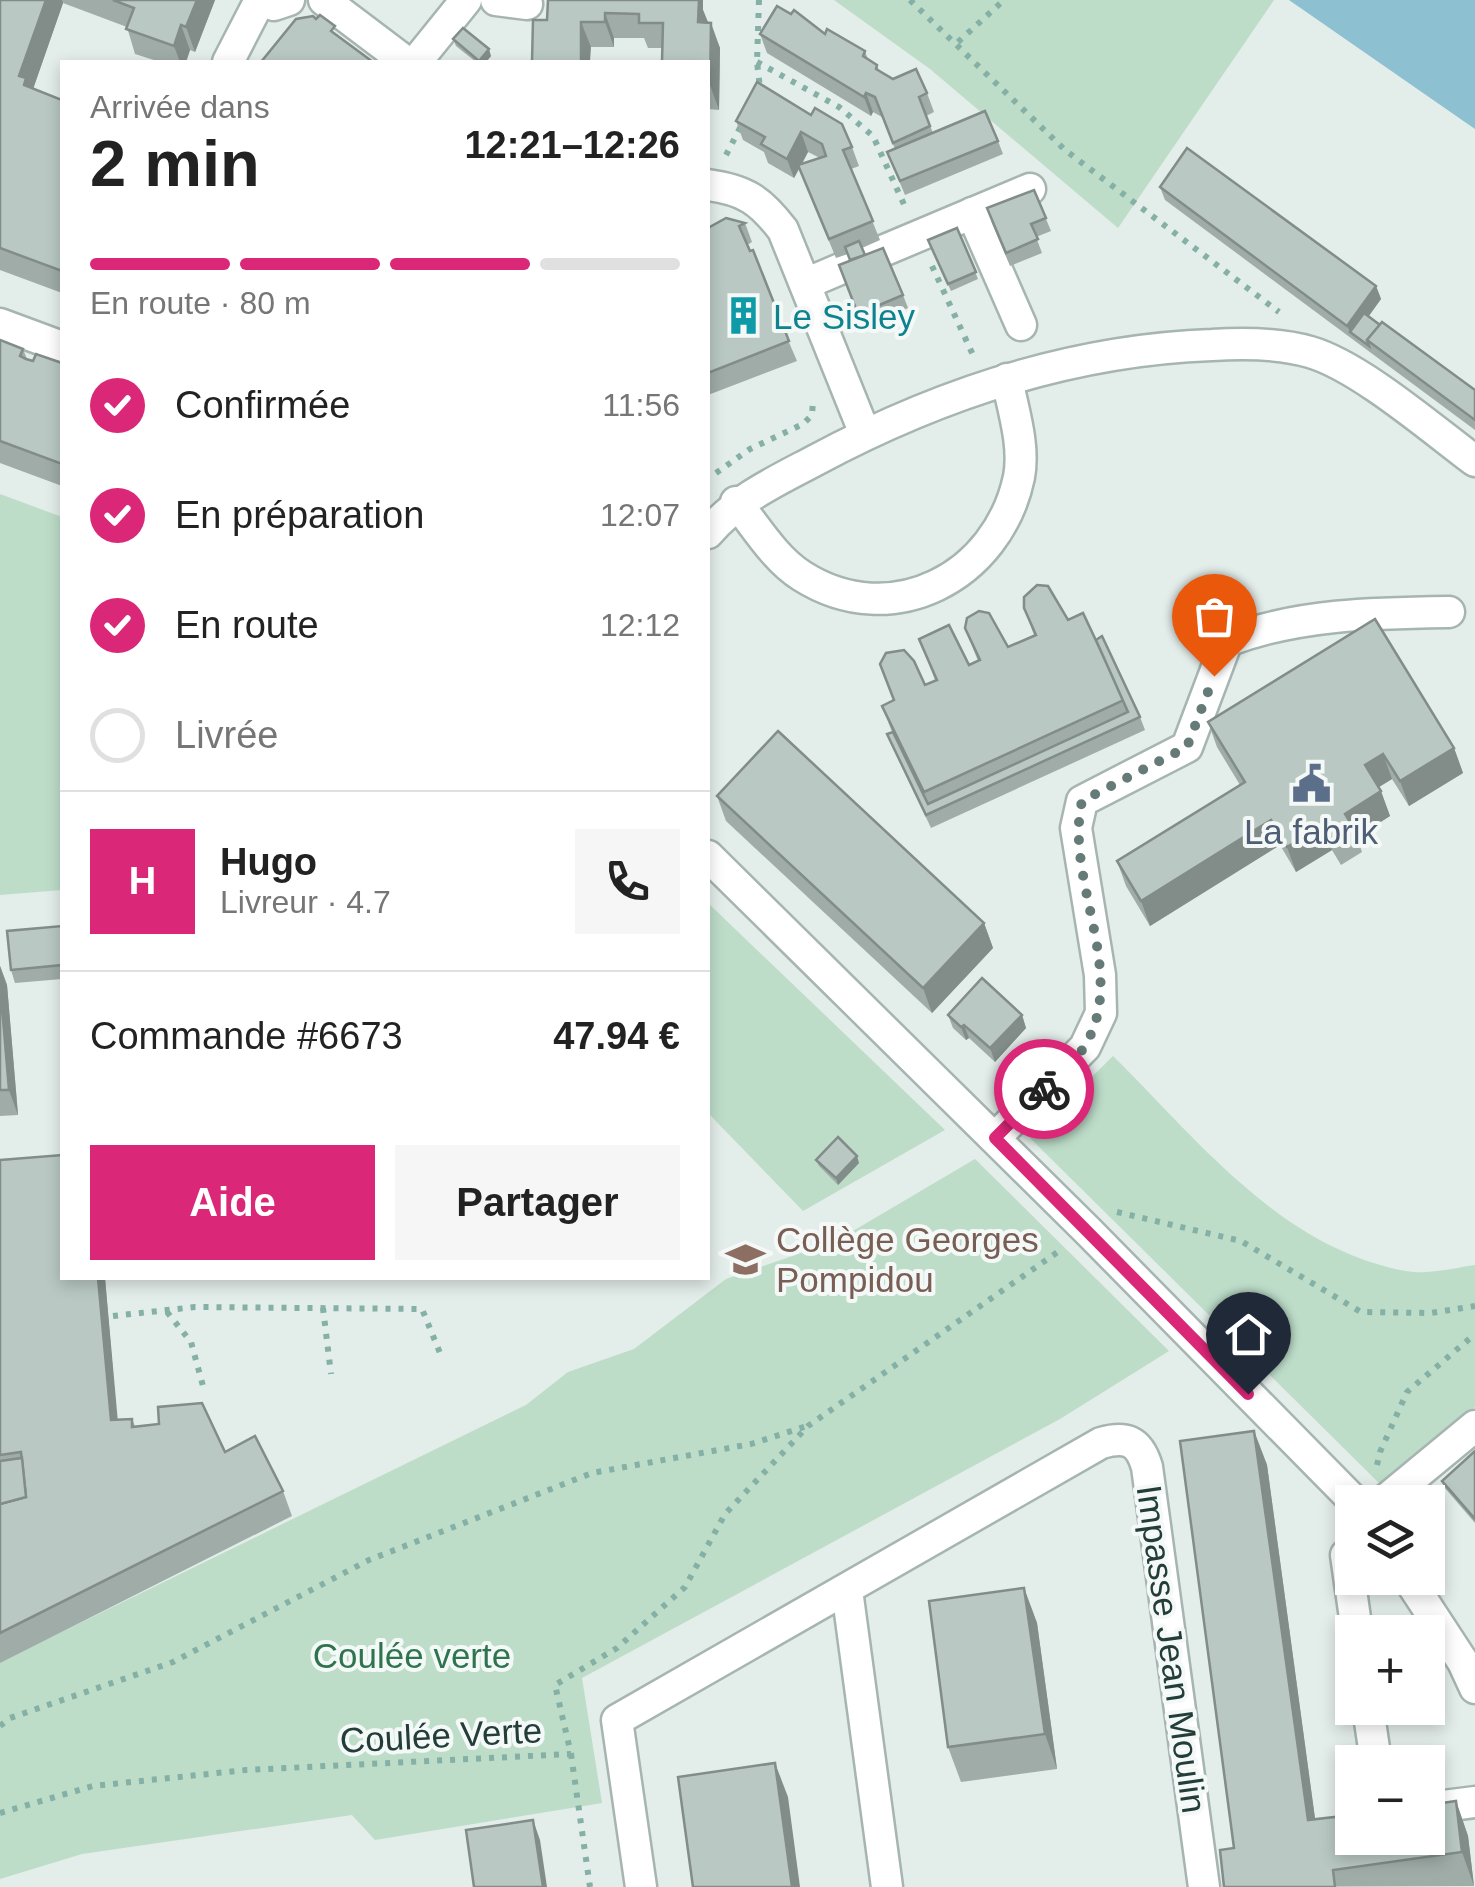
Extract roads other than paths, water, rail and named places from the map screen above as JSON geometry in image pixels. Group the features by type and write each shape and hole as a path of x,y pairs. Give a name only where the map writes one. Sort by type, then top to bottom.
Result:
{"street":[{"path":"229,60 260,0 274,5 289,0"},
{"path":"324,0 403,60"},
{"path":"418,60 466,0"},
{"path":"710,184 740,191 765,206 783,230 865,434"},
{"path":"805,284 1030,189"},
{"path":"972,213 1021,325"},
{"path":"0,324 60,346"},
{"path":"710,531 736,502 865,434 1006,379 1131,351 1181,346 1289,346 1314,352 1358,375 1475,461"},
{"path":"736,502 798,574 825,589 857,597 884,598 942,583 963,572 982,554 994,540 1012,503 1020,473 1020,448 1006,379"},
{"path":"995,1138 1085,1047 1101,1013 1100,975 1076,828 1082,801 1187,747 1228,641 1346,614 1449,612"},
{"path":"710,858 1339,1485"},
{"path":"1404,1485 1475,1426"},
{"name":"Impasse Jean Moulin","path":"847,1590 1101,1443 1120,1438 1134,1442 1147,1466 1204,1887"},
{"path":"641,1887 617,1720 847,1590 887,1887"},
{"path":"1419,1595 1463,1662 1475,1688"},
{"path":"1445,1806 1475,1802"}],"water":[{"path":"1289,0 1475,0 1475,129"}],"place":[{"name":"Le Sisley","path":"743,316"},
{"name":"La fabrik","path":"1311,784"},
{"name":"Collège Georges Pompidou","path":"746,1259"}],"park label":[{"name":"Coulée verte","path":"412,1655"}]}
